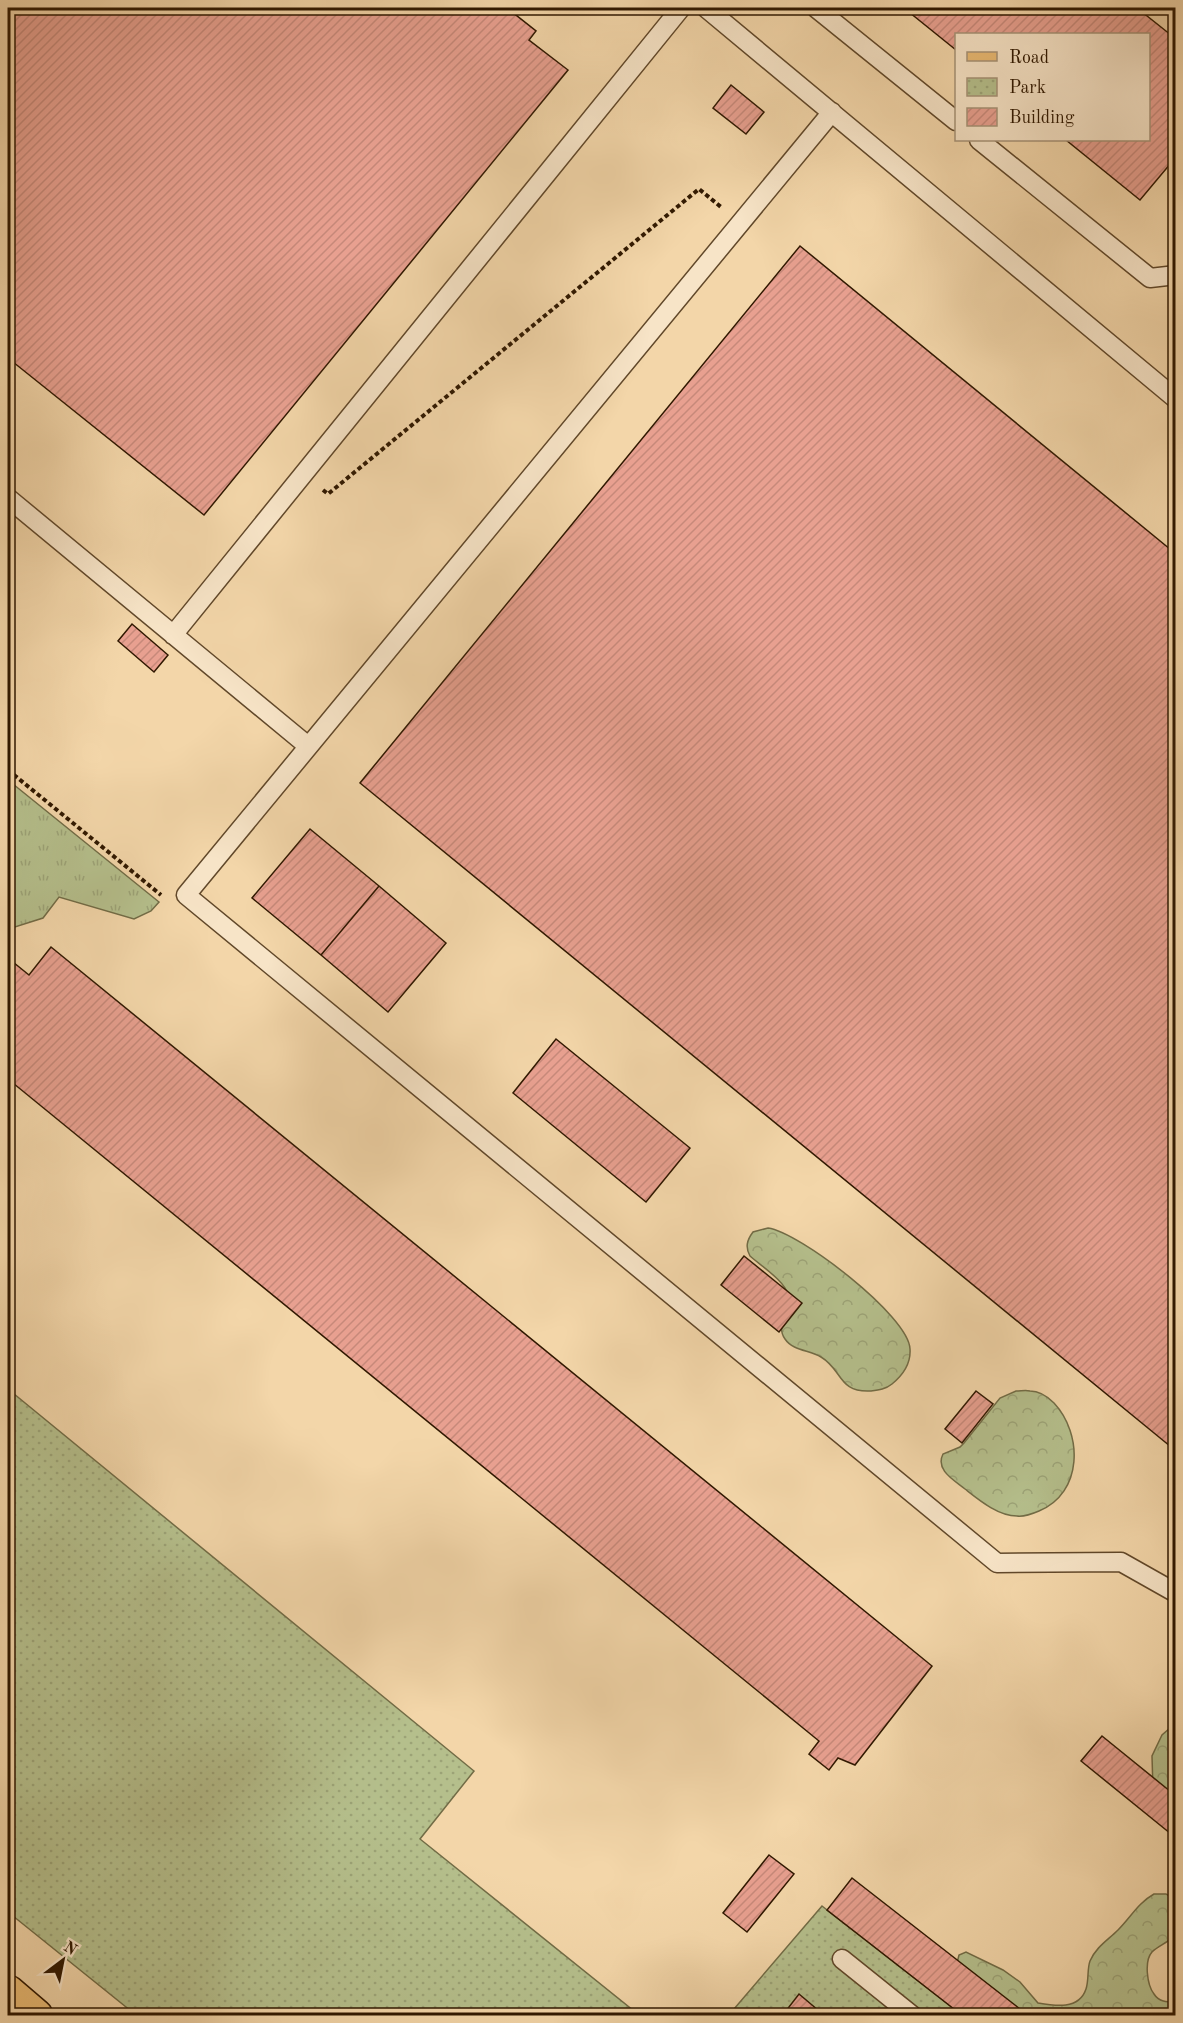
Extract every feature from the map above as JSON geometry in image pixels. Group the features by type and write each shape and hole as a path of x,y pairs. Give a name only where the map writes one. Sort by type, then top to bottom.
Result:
{"main road":[{"path":"8,1992 36,2016"}],"lane":[{"path":"173,635 681,8"},
{"path":"706,8 1176,399"},
{"path":"816,8 955,119"},
{"path":"832,112 186,895 997,1563 1121,1562 1176,1593"},
{"path":"980,141 1150,278 1176,275"},
{"path":"8,498 308,746"},
{"path":"842,1959 913,2016"}],"path":[{"path":"303,475 328,494 699,189 740,223"},
{"path":"8,770 176,906 186,895"}],"green space":[{"path":"8,780 159,902 151,911 134,919 59,897 43,918 15,927 8,920"},
{"path":"768,1228 783,1233 826,1259 873,1297 892,1317 905,1334 910,1349 906,1368 892,1384 871,1391 852,1388 846,1385 828,1362 821,1357 788,1343 782,1334 782,1323 788,1300 786,1290 778,1279 750,1256 747,1247 753,1232"},
{"path":"8,1389 474,1771 420,1839 639,2015 136,2015 8,1912"},
{"path":"1016,1391 1037,1392 1054,1403 1070,1430 1074,1446 1071,1477 1064,1491 1039,1511 1020,1516 1003,1513 983,1502 947,1474 941,1460 943,1454 964,1443 1000,1398"},
{"path":"1170,1728 1175,1728 1175,1820 1153,1790 1152,1756 1162,1735"},
{"path":"1154,1894 1166,1894 1175,1900 1175,1934 1152,1952 1147,1967 1148,1979 1158,1999 1175,2002 1175,2015 1015,2015 957,1963 959,1955 966,1952 1003,1970 1020,1982 1038,2003 1066,2005 1072,2003 1083,1996 1089,1964 1102,1944"},
{"path":"822,1906 962,2015 728,2016"}],"building":[{"path":"8,8 507,8 536,31 529,40 568,70 204,515 8,358"},
{"path":"904,8 1137,8 1176,39 1176,157 1140,200 1067,141 1150,141 1150,33 955,33 955,49"},
{"path":"731,85 764,112 746,134 713,108"},
{"path":"800,246 1176,554 1176,1451 360,783"},
{"path":"132,624 168,655 154,672 118,641"},
{"path":"310,829 379,886 321,955 252,898"},
{"path":"379,886 446,943 388,1012 321,955"},
{"path":"51,947 932,1666 855,1765 838,1758 829,1770 809,1754 819,1741 8,1079 8,958 29,975"},
{"path":"556,1039 690,1148 646,1202 513,1093"},
{"path":"744,1256 802,1303 779,1332 721,1285"},
{"path":"976,1391 993,1404 962,1443 945,1429"},
{"path":"1102,1736 1176,1796 1176,1838 1081,1761"},
{"path":"769,1855 794,1874 747,1932 723,1913"},
{"path":"852,1878 1029,2016 963,2016 827,1910"},
{"path":"799,1994 825,2016 782,2016"}]}
